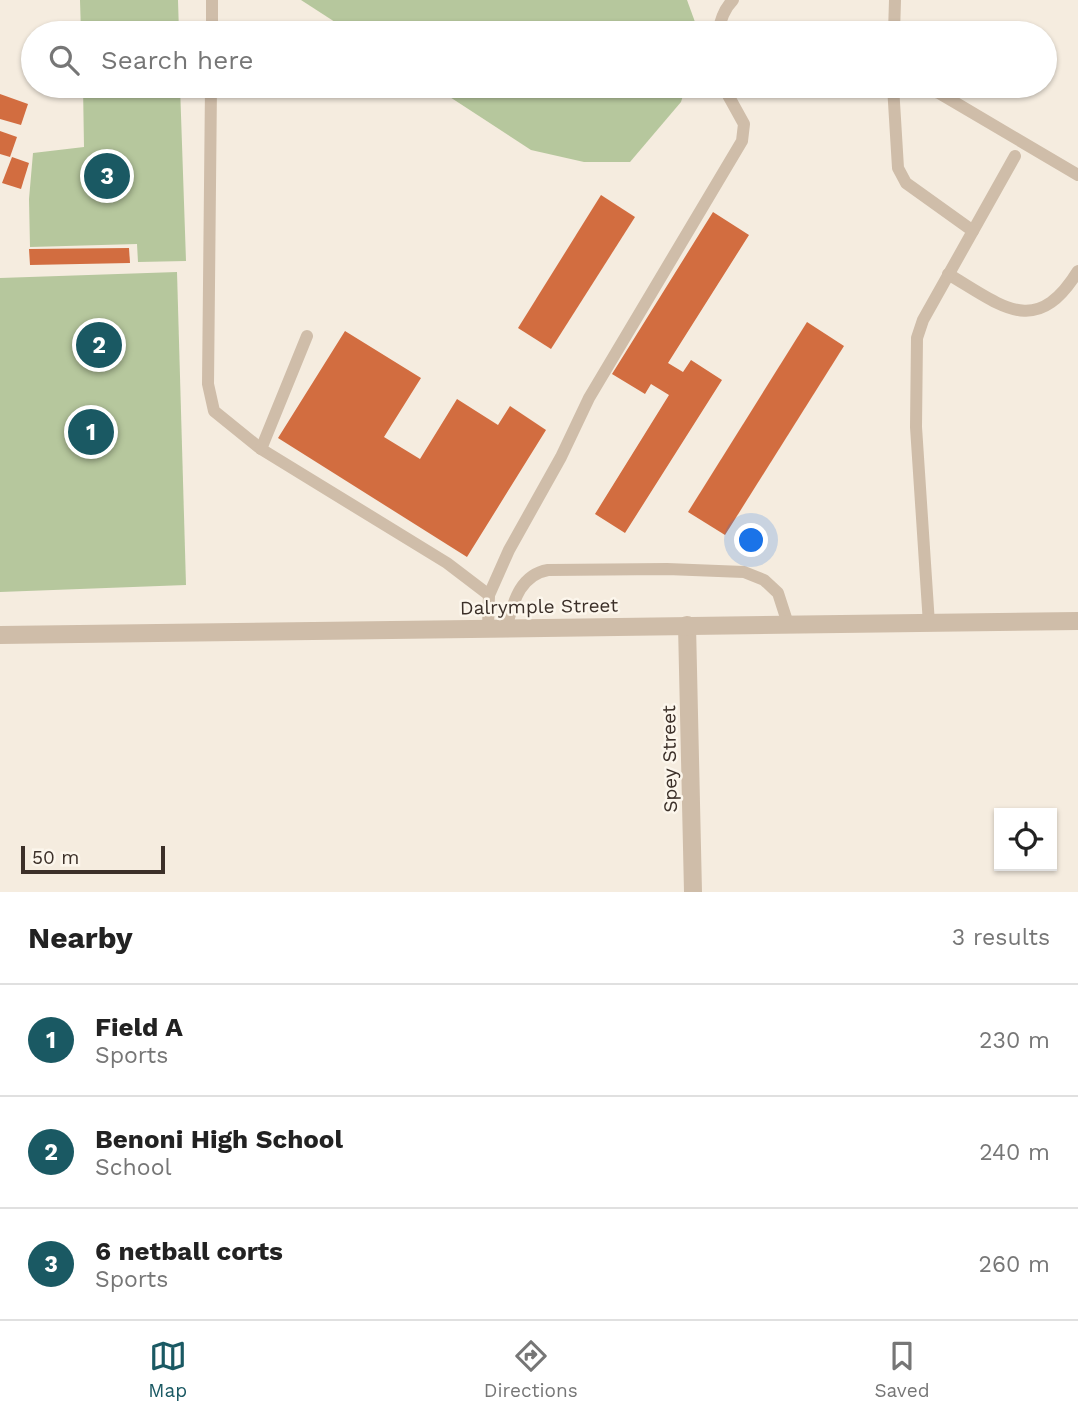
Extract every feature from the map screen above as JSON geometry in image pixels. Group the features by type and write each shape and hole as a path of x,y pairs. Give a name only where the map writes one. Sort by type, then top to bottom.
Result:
{"street":[{"name":"Dalrymple Street","path":"0,635 1078,621"},
{"name":"Spey Street","path":"687,625 693,892"}],"lane":[{"path":"212,0 212,21"},
{"path":"720,21 733,0"},
{"path":"894,21 895,0"},
{"path":"211,98 208,389 214,411 261,449 447,563 489,595"},
{"path":"488,628 489,595 509,550 561,457 589,398 742,141 744,124 730,98"},
{"path":"894,98 898,168 906,183 973,231"},
{"path":"947,98 1078,175"},
{"path":"929,624 916,427 917,338 923,320 948,274 1016,156"},
{"path":"948,274 998,303 1028,312 1043,309 1053,303 1067,289 1078,271"},
{"path":"261,449 307,336"},
{"path":"506,628 516,596 523,586 538,571 548,570 667,569 744,572 764,580 774,589 782,602 788,624"}],"green space":[{"path":"80,0 178,0 179,21 81,21"},
{"path":"301,0 687,0 695,21 333,21"},
{"path":"83,98 180,98 186,261 138,262 137,244 30,247 29,199 33,153 84,147"},
{"path":"451,98 682,98 630,162 584,162 531,150"},
{"path":"177,272 186,585 0,592 0,278"}],"building":[{"path":"0,94 28,104 21,125 0,119"},
{"path":"0,131 17,137 10,157 0,154"},
{"path":"12,157 29,163 21,189 2,183"},
{"path":"601,195 635,217 551,349 518,328"},
{"path":"713,212 749,235 668,363 683,372 691,360 722,380 625,533 595,514 669,395 651,384 645,394 612,374"},
{"path":"129,248 130,263 30,265 29,249"},
{"path":"807,322 844,346 725,535 688,512"},
{"path":"345,331 421,378 384,437 420,459 457,399 498,425 510,406 546,430 467,557 278,438"}],"place":[{"name":"6 netball corts","path":"107,176"},
{"name":"Benoni High School","path":"99,345"},
{"name":"Field A","path":"91,432"}]}
